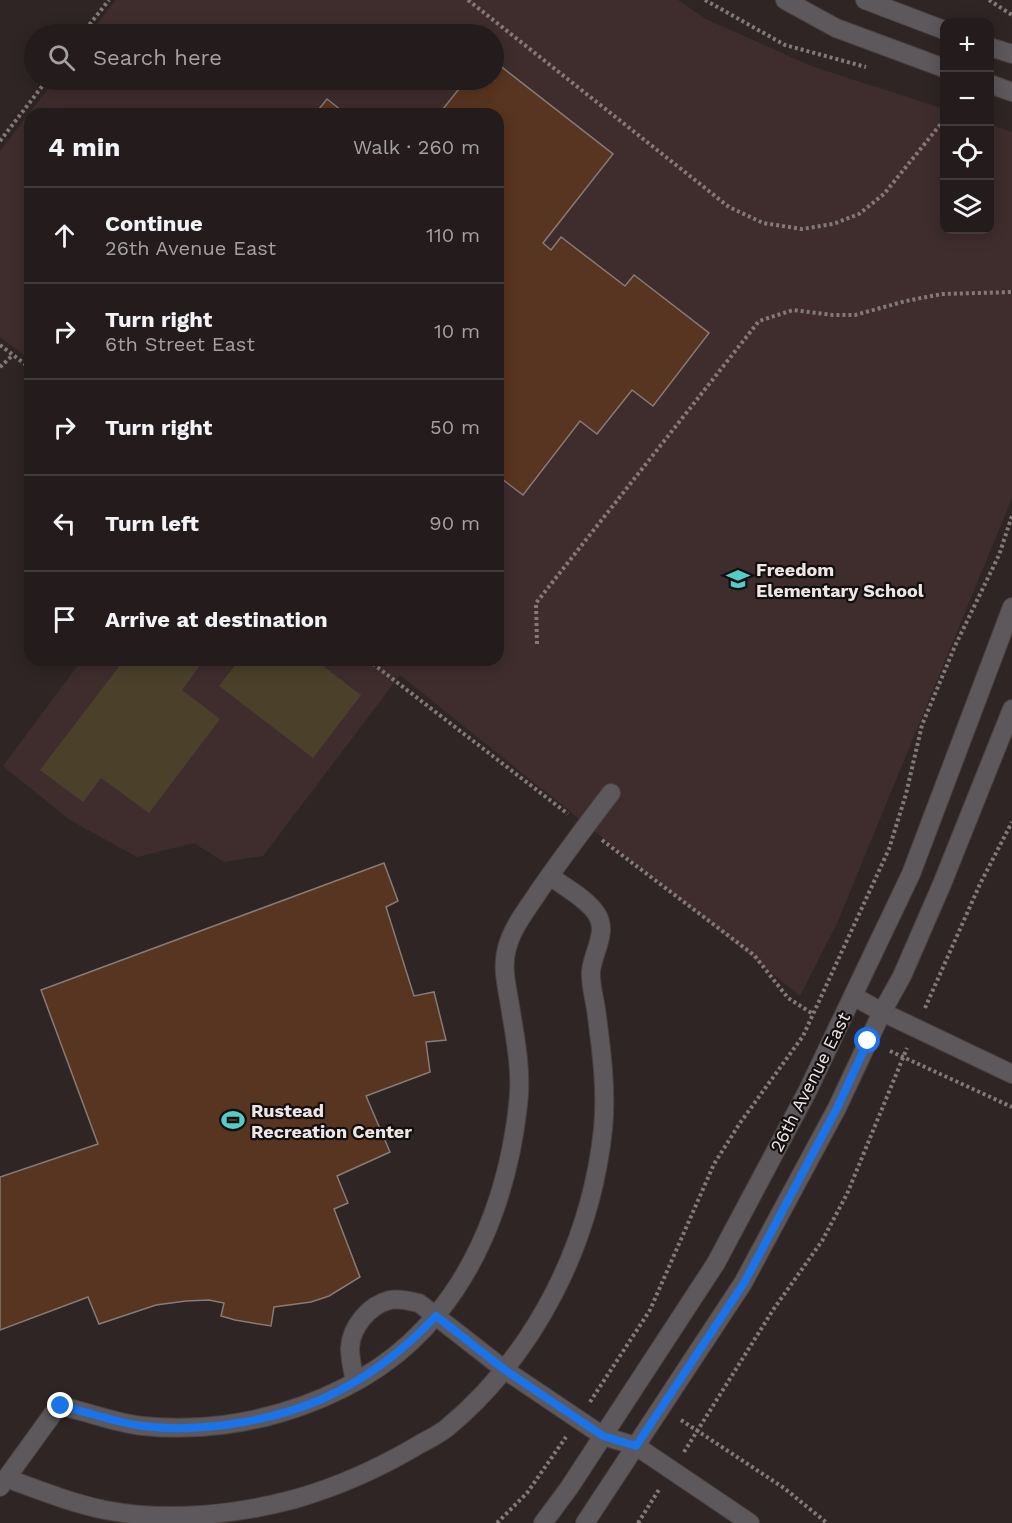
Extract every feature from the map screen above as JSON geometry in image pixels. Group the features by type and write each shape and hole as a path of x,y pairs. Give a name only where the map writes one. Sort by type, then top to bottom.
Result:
{"street":[{"path":"785,0 836,28 940,66"},
{"path":"865,0 940,28"},
{"path":"994,48 1012,54"},
{"path":"994,85 1012,92"},
{"name":"26th Avenue East","path":"543,1523 717,1263 807,1092 910,874 1012,607"},
{"name":"26th Avenue East","path":"585,1523 744,1283 837,1108 882,1012 902,976 942,884 1012,709"},
{"path":"549,876 590,906 598,915 602,929 591,973 603,1065 603,1128 592,1190 560,1282 537,1324 505,1370 446,1428 384,1466 323,1491 265,1507 197,1515 152,1515 117,1511 3,1483 57,1408 61,1406 141,1426 177,1428 223,1425 273,1415 321,1400 355,1382 418,1335 436,1316 473,1260 492,1217 504,1180 516,1121 519,1071 504,968 506,950 517,924 549,876 611,793"},
{"path":"853,996 1012,1074"},
{"path":"355,1382 350,1347 355,1329 365,1316 377,1305 392,1300 406,1300 419,1304 505,1370 603,1436 636,1446 750,1523"}],"path":[{"path":"90,24 109,0"},
{"path":"468,0 498,24"},
{"path":"705,0 785,45 875,70"},
{"path":"989,0 1012,15"},
{"path":"504,29 729,207 763,223 802,229 833,224 859,214 884,194 940,126"},
{"path":"25,108 39,90"},
{"path":"0,141 24,110"},
{"path":"537,644 536,603 759,321 793,310 855,315 942,294 1012,292"},
{"path":"0,345 24,363"},
{"path":"0,368 13,355"},
{"path":"598,1391 650,1310 714,1164 740,1123 803,1036 889,849 906,794 922,725 955,646 999,555 1012,516"},
{"path":"930,998 980,884 1012,822"},
{"path":"936,969 942,971"},
{"path":"827,1523 784,1488 698,1432 773,1310 822,1241 847,1194 906,1050"},
{"path":"893,1053 1012,1107"},
{"path":"497,1523 527,1493 558,1449"},
{"path":"638,1523 648,1506"}],"shaded area":[{"name":"Freedom Elementary School","path":"116,0 678,0 706,19 811,66 940,108 940,234 994,234 994,125 1012,132 1012,498 838,921 800,996 400,675 263,856 224,862 194,843 137,857 70,820 3,766 78,666 504,666 504,108 33,108 47,90 504,90 504,24 97,24"},
{"name":"Freedom Elementary School","path":"24,120 24,355 0,337 0,151"},
{"path":"119,666 200,666 182,690 220,719 149,813 101,778 83,802 40,770"},
{"path":"234,666 323,666 361,695 313,758 219,686"}],"building":[{"path":"504,69 613,154 543,243 551,250 561,237 625,286 634,275 709,333 653,406 632,390 597,434 580,421 523,495 504,481 504,108 444,108 458,90 504,90"},
{"path":"327,99 338,108 320,108"},
{"name":"Rustead Recreation Center","path":"384,863 398,901 386,907 414,996 434,992 446,1040 426,1042 430,1072 366,1096 390,1152 337,1176 348,1203 334,1209 360,1277 329,1296 311,1302 274,1307 271,1326 221,1316 224,1303 209,1300 156,1305 99,1324 88,1297 0,1330 0,1177 98,1144 41,990"}],"place":[{"name":"Freedom Elementary School","path":"738,579"},
{"name":"Rustead Recreation Center","path":"233,1120"}],"route":[{"path":"61,1406 141,1426 177,1428 223,1425 273,1415 321,1400 358,1380 389,1359 418,1335 436,1316 505,1370 603,1436 636,1446 744,1283 837,1108 868,1041"}]}
